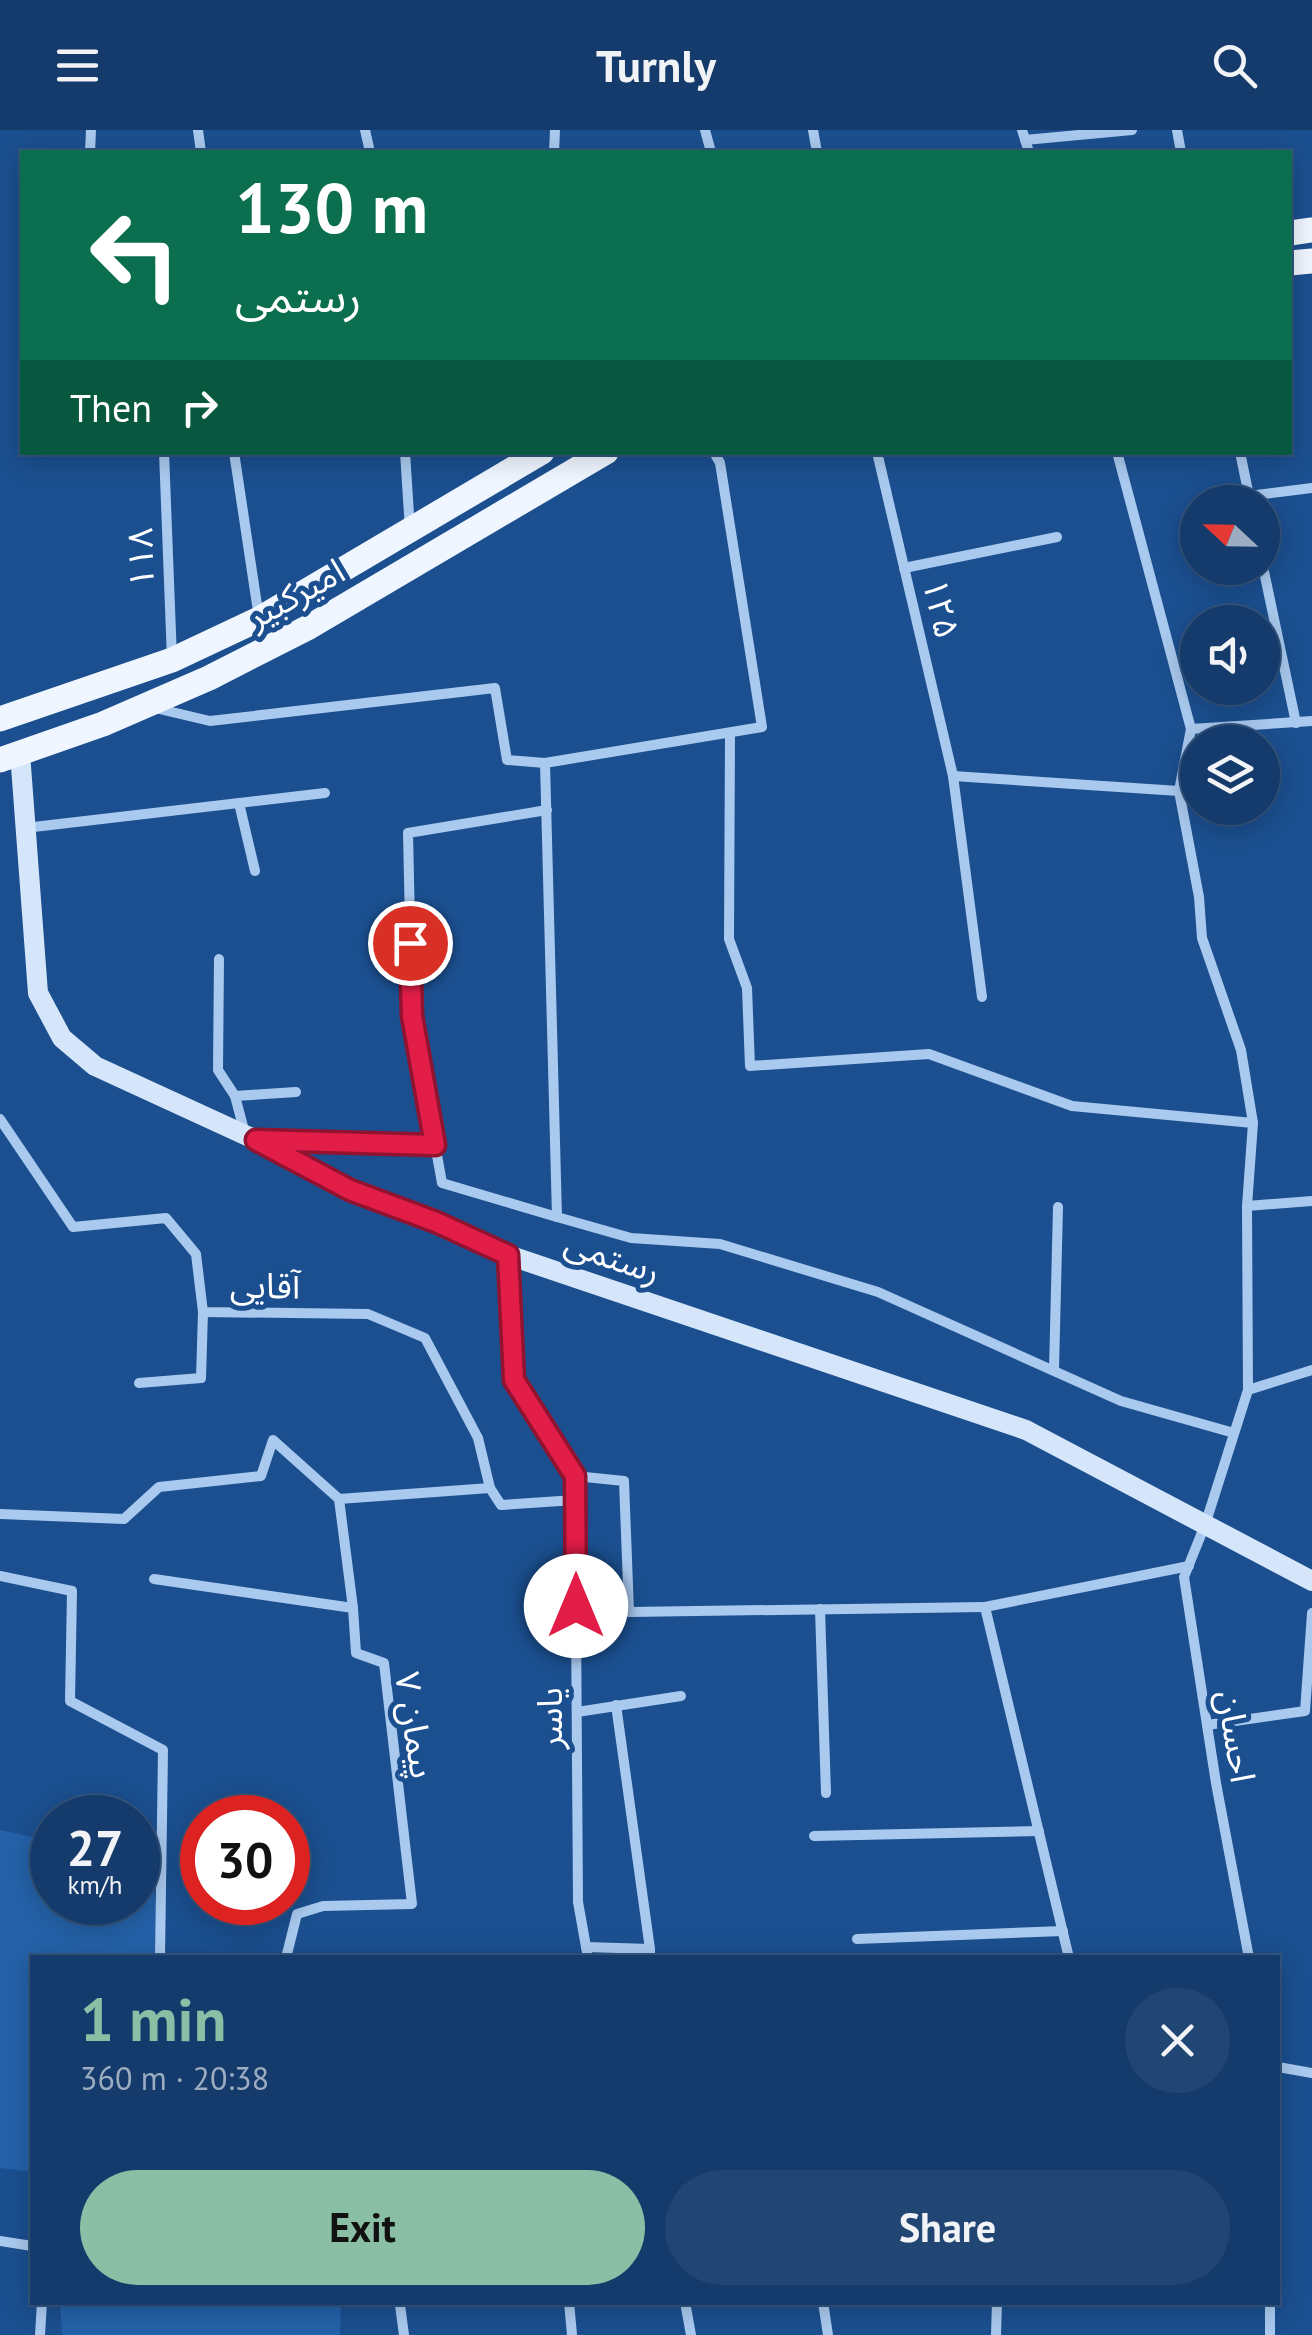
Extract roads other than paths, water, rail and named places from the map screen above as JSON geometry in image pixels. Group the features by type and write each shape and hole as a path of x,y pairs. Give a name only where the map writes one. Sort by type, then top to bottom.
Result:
{"main road":[{"name":"امیرکبیر","path":"0,719 172,660 259,620 537,455"},
{"name":"امیرکبیر","path":"10,756 103,724 209,678 310,627 601,455"},
{"path":"436,515 454,542"}],"street":[{"path":"1024,135 1132,130"},
{"name":"۱۱۸","path":"164,455 172,660"},
{"path":"234,455 259,620"},
{"path":"405,455 410,531"},
{"path":"146,705 210,722 495,688 508,760 545,763 762,728 716,455"},
{"name":"۱۲۵","path":"878,455 953,776 982,997"},
{"path":"1118,455 1190,725"},
{"path":"1241,455 1247,485"},
{"path":"1280,494 1312,488"},
{"path":"904,568 1057,537"},
{"path":"1267,585 1296,723"},
{"path":"1261,725 1312,721"},
{"path":"730,733 728,940 747,988 750,1066 929,1054 1072,1106 1253,1123"},
{"name":"رستمی","path":"10,756 25,828 38,993 62,1038 95,1066 251,1137 350,1190 436,1222 508,1255 1026,1430 1312,1581"},
{"path":"545,763 558,1217"},
{"path":"953,776 1179,791 1180,786"},
{"name":"احسان","path":"1179,791 1199,896 1202,938 1242,1050 1253,1123 1246,1206 1248,1390 1205,1525 1184,1577 1248,1955"},
{"path":"25,828 325,793"},
{"path":"240,803 255,871"},
{"path":"547,810 408,833 412,1016 442,1184 630,1238 720,1244 861,1286 1120,1401 1234,1433"},
{"path":"219,960 218,1070 235,1096 251,1137 435,1145"},
{"path":"235,1096 296,1092"},
{"name":"آقایی","path":"0,1119 72,1227 166,1218 196,1254 203,1312 368,1314 425,1338 478,1438 490,1488"},
{"path":"1246,1206 1312,1200"},
{"path":"1054,1370 1058,1207"},
{"path":"508,1255 514,1380 575,1476 624,1481 629,1612 985,1607 1189,1566"},
{"path":"139,1383 201,1378 203,1312"},
{"path":"1248,1390 1312,1370"},
{"path":"0,1514 124,1520 158,1487 261,1476 272,1440 339,1498 353,1608 154,1579"},
{"name":"یاسر","path":"575,1476 578,1902 587,1952"},
{"path":"339,1498 490,1488 501,1505 576,1500"},
{"path":"0,1576 72,1591 70,1701 162,1750 160,1955"},
{"path":"985,1607 1068,1955"},
{"name":"پیمان ۷","path":"287,1955 297,1914 323,1906 412,1904 384,1663 356,1653 353,1608"},
{"path":"820,1609 826,1793"},
{"path":"1207,1725 1306,1711 1312,1613"},
{"path":"576,1712 682,1696"},
{"path":"587,1952 650,1953 616,1706"},
{"path":"814,1836 1038,1832"},
{"path":"858,1939 1062,1931"},
{"path":"1280,2067 1312,2073"},
{"path":"0,2241 30,2246"},
{"path":"40,2335 42,2305"},
{"path":"402,2305 404,2335"},
{"path":"569,2305 572,2335"},
{"path":"686,2305 691,2335"},
{"path":"823,2305 828,2335"},
{"path":"996,2335 997,2305"},
{"path":"1270,2305 1270,2335"}]}
